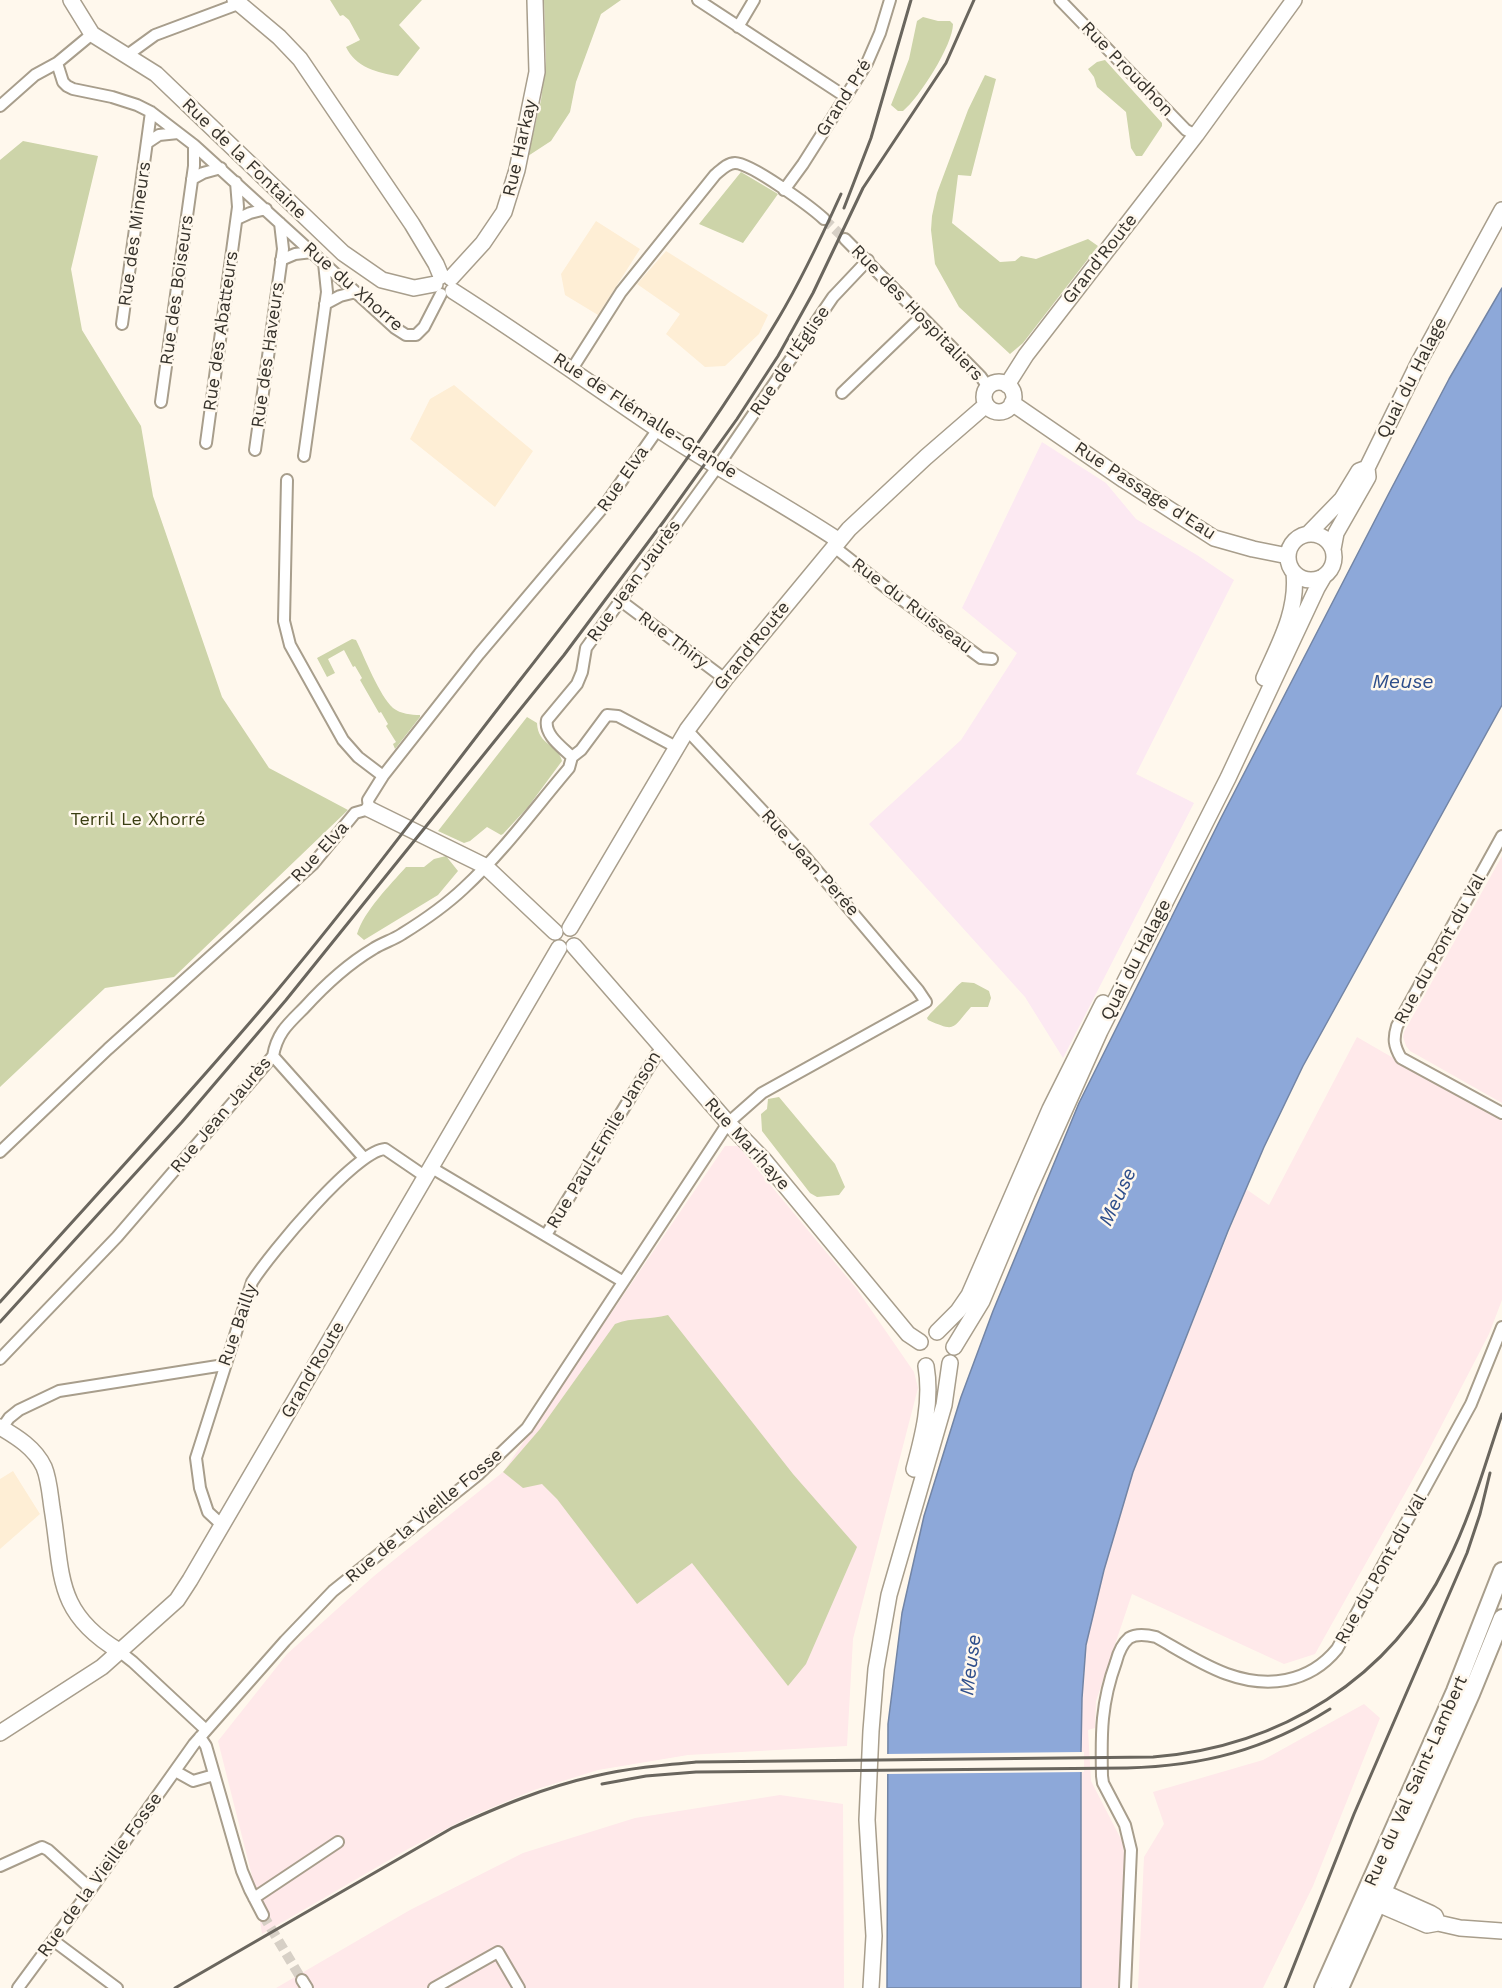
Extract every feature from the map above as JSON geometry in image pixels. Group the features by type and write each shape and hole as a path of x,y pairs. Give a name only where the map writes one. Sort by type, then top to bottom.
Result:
{"main road":[{"name":"Rue du Val Saint-Lambert","path":"1340,1988 1502,1572"},
{"name":"Rue du Val Saint-Lambert","path":"1323,1988 1376,1896 1472,1694 1502,1618"}],"street":[{"name":"Rue de la Fontaine","path":"71,0 92,34 156,74 343,253 382,280 414,288 444,285"},
{"name":"Rue Harkay","path":"444,285 483,243 504,212 518,170 537,72 535,0"},
{"path":"698,0 846,97"},
{"path":"738,27 754,0"},
{"name":"Grand Pré","path":"784,190 803,164 872,53 890,0"},
{"name":"Rue Proudhon","path":"1060,0 1186,130 1196,135"},
{"name":"Grand'Route","path":"1007,385 1026,355 1196,135 1294,0"},
{"path":"126,56 155,35 237,2"},
{"name":"Rue de Flémalle-Grande","path":"237,2 279,37 300,59 412,224 436,264 444,285 658,429 787,506 836,543"},
{"path":"0,106 39,72 57,63 92,34"},
{"name":"Rue du Xhorre","path":"57,63 63,82 74,89 123,100 151,112 194,145 395,328 406,335 416,335 424,327 444,285"},
{"name":"Rue des Mineurs","path":"122,324 151,112"},
{"name":"Rue des Mineurs","path":"147,143 159,135 178,133"},
{"name":"Rue des Boiseurs","path":"161,402 192,179 194,145"},
{"path":"572,369 621,292 723,168 735,163 750,167 824,219"},
{"path":"192,179 221,168"},
{"name":"Rue des Abatteurs","path":"206,443 237,219 236,182"},
{"path":"237,219 266,209"},
{"name":"Quai du Halage","path":"954,1347 982,1301 1100,1031 1228,778 1317,588 1334,564 1336,533 1368,477 1367,468 1399,401 1502,210"},
{"name":"Rue des Haveurs","path":"255,450 283,242 280,222"},
{"name":"Rue des Hospitaliers","path":"845,239 868,260 988,387"},
{"name":"Rue des Haveurs","path":"281,260 295,254 312,252"},
{"name":"Rue de l'Église","path":"718,466 833,297 868,260"},
{"path":"304,456 325,304 327,284 324,263"},
{"path":"325,304 340,296 356,292"},
{"path":"842,393 921,317"},
{"path":"995,382 1007,385 1014,396 1010,407 995,411 986,405 984,394 988,387 995,382"},
{"name":"Rue Passage d'Eau","path":"1012,403 1214,538 1288,556"},
{"name":"Grand'Route","path":"563,930 676,747 724,679 836,543 926,457 986,405"},
{"name":"Rue Elva","path":"0,1152 116,1041 313,864 355,813 369,809 368,800 383,776 491,639 605,505 658,429"},
{"name":"Rue Jean Jaurès","path":"572,757 548,732 545,727 547,720 577,684 582,672 586,648 718,466"},
{"name":"Quai du Halage","path":"937,1332 958,1311 969,1294 1050,1108 1222,768 1285,632 1294,600 1294,573 1288,556 1292,543 1309,533 1342,499 1359,471 1367,468"},
{"path":"287,480 284,621 287,637 343,740 358,758 383,776"},
{"path":"1309,533 1324,537 1334,549"},
{"name":"Rue du Ruisseau","path":"836,543 889,590 981,658 992,659"},
{"path":"1294,573 1311,580 1324,576"},
{"name":"Rue Thiry","path":"621,601 724,679"},
{"name":"Rue Jean Jaurès","path":"0,1359 117,1237 273,1056 281,1031 325,987 373,949 432,914 464,888 497,854 570,768 572,757 581,750 607,715 618,716 676,747"},
{"name":"Rue Jean Perée","path":"687,730 831,886 926,1002"},
{"path":"369,809 485,866 563,930 555,944 566,947"},
{"name":"Rue du Pont du Val","path":"1502,836 1394,1037 1401,1058 1502,1113"},
{"name":"Grand'Route","path":"0,1733 102,1667 177,1600 429,1172 566,947"},
{"name":"Rue Marihaye","path":"566,947 662,1046 728,1123 764,1160 908,1334 920,1342"},
{"name":"Rue de la Vieille Fosse","path":"18,1988 203,1734 285,1641 333,1591 480,1474 527,1428 728,1123 762,1093 926,1002"},
{"name":"Rue Paul-Emile Janson","path":"546,1235 662,1046"},
{"path":"273,1056 364,1158 377,1149 385,1149 546,1235 622,1281"},
{"name":"Rue Bailly","path":"222,1525 208,1512 200,1488 196,1458 252,1282 317,1201 364,1158"},
{"name":"Rue du Pont du Val","path":"1125,1988 1131,1850 1125,1825 1103,1783 1101,1730 1107,1690 1120,1650 1130,1638 1143,1635 1156,1637 1230,1676 1259,1683 1304,1676 1330,1658 1471,1404 1502,1327"},
{"path":"861,1988 864,1937 858,1821 860,1732 867,1666 881,1590 923,1433 929,1382 926,1366 918,1353 920,1342 927,1335 937,1332 950,1338 954,1347 953,1358 950,1363 944,1406 889,1595 876,1669 867,1820 874,1936 871,1988"},
{"path":"926,1366 941,1368 950,1363"},
{"path":"224,1365 59,1391 19,1410 1,1427 24,1442 38,1457 44,1468 54,1520 62,1584 80,1619 100,1640 134,1662 203,1734 242,1871 263,1915"},
{"path":"175,1771 193,1781 214,1775"},
{"path":"254,1898 338,1842"},
{"path":"0,1866 42,1847 91,1889"},
{"path":"1376,1896 1423,1924 1438,1923 1460,1928 1502,1931"},
{"path":"54,1941 117,1988"},
{"path":"434,1988 498,1952 519,1988"}],"shaded area":[{"path":"596,221 640,249 598,315 565,295 561,274"},
{"path":"666,251 768,315 759,334 725,366 705,367 666,334 680,314 637,284"},
{"path":"454,385 533,451 495,507 410,439 430,399"},
{"path":"1042,442 1106,483 1136,519 1234,580 1136,774 1194,803 1063,1058 1025,997 869,824 961,740 1017,653 962,608"},
{"path":"1502,856 1502,1103 1410,1051 1403,1037"},
{"path":"1357,1037 1502,1121 1502,1300 1489,1334 1422,1463 1315,1654 1284,1664 1132,1594 1096,1701 1095,1728 1088,1730 1091,1781 1123,1843 1125,1864 1119,1988 1081,1988 1082,1698 1086,1645 1104,1570 1133,1472 1246,1189 1269,1205"},
{"path":"725,1146 738,1146 856,1288 914,1372 918,1388 853,1639 847,1746 688,1755 598,1770 534,1790 467,1818 408,1849 262,1934 255,1888 218,1741 287,1654 374,1576 503,1472"},
{"path":"13,1471 40,1514 0,1549 0,1479"},
{"path":"1364,1704 1380,1718 1313,1886 1263,1988 1138,1988 1144,1857 1164,1824 1153,1792 1263,1760"},
{"path":"780,1795 843,1804 844,1988 276,1988 410,1910 523,1853 635,1818"}],"green space":[{"path":"330,0 422,0 399,25 420,48 398,76 368,68 355,60 346,47 360,40 349,20 343,15 340,16"},
{"path":"544,0 621,0 601,14 576,82 570,112 551,141 528,156 541,100 546,62"},
{"path":"923,17 950,21 953,24 952,33 926,83 903,111 898,111 891,105 909,59 917,21"},
{"path":"1105,60 1162,123 1142,156 1136,156 1131,148 1126,112 1097,87 1088,69 1097,62"},
{"path":"985,75 996,79 971,176 958,175 952,223 1000,262 1015,261 1021,256 1036,259 1088,239 1098,246 1023,343 1010,354 959,307 935,264 931,230 937,193 968,110"},
{"name":"Terril Le Xhorré","path":"23,141 98,156 71,269 82,330 141,426 153,496 222,697 269,768 348,810 174,977 105,988 0,1087 0,160"},
{"path":"741,172 778,194 743,243 699,224"},
{"path":"352,639 356,640 378,686 393,708 406,714 420,715 395,749 393,744 396,742 386,726 388,724 381,712 379,713 360,680 362,678 344,650 328,659 335,673 327,677 317,658"},
{"path":"527,717 537,723 541,736 557,751 562,761 528,807 501,835 487,827 464,843 438,831"},
{"path":"446,856 458,871 438,895 364,940 357,934 371,907 406,867 424,867 434,859"},
{"path":"962,982 974,983 989,991 991,998 988,1007 971,1007 957,1024 949,1027 928,1020 930,1014"},
{"path":"779,1097 835,1164 845,1187 839,1195 817,1197 810,1193 762,1131 761,1114 767,1109 768,1099"},
{"path":"668,1315 793,1474 857,1547 806,1664 788,1686 692,1563 637,1604 557,1499 542,1484 523,1488 503,1472 540,1429 615,1324"}],"water":[{"name":"Meuse","path":"1502,288 1502,705 1303,1066 1264,1147 1228,1231 1133,1472 1104,1570 1086,1645 1081,1752 1081,1988 887,1988 888,1724 902,1613 924,1516 961,1397 993,1311 1079,1103 1221,818 1388,495 1449,379"}],"pier":[{"path":"1084,1752 1084,1772 884,1774 884,1754"}],"tunnel":[{"path":"824,219 845,239"},
{"path":"263,1915 302,1980"}],"railway":[{"path":"844,208 871,138 911,0"},
{"path":"0,1322 182,1122 286,1000 564,655 664,521 737,419 778,356 813,293 863,188 946,63 974,0"},
{"path":"0,1302 275,993 398,840 620,550 686,460 749,367 795,288 841,194"},
{"path":"175,1988 452,1828 522,1798 595,1776 696,1762 1153,1757 1200,1751 1245,1739 1287,1722 1327,1700 1363,1673 1395,1641 1423,1604 1447,1563 1463,1527 1502,1414"},
{"path":"1285,1988 1354,1814 1467,1553 1490,1473"},
{"path":"602,1784 646,1776 696,1772 1155,1767 1182,1764 1233,1753 1282,1735 1330,1709"}]}
